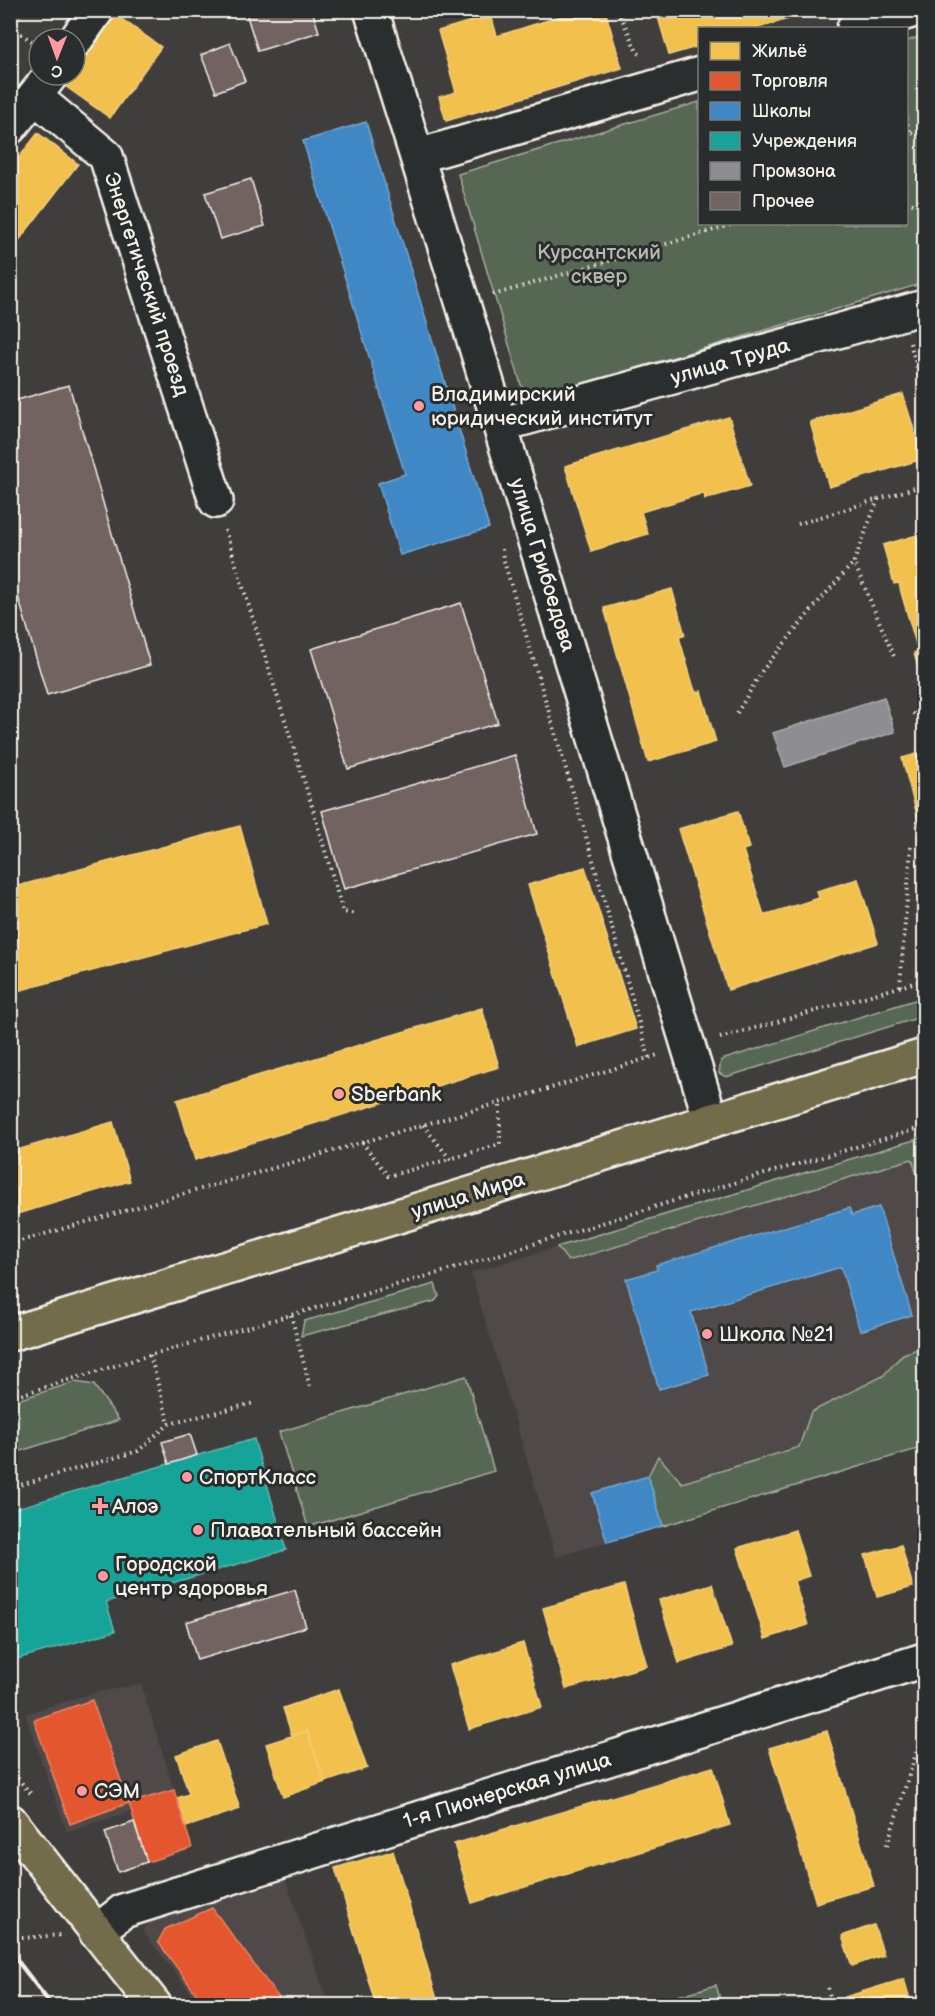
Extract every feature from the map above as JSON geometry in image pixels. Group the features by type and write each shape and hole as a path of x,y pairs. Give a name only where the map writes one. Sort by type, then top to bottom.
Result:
{"main road":[{"name":"улица Мира","path":"10,1334 924,1056"},
{"path":"10,1821 155,2006"}],"street":[{"path":"85,27 97,10"},
{"name":"улица Грибоедова","path":"372,10 389,72 464,304 711,1121"},
{"path":"857,27 915,10"},
{"path":"418,156 687,77"},
{"path":"10,127 42,87"},
{"name":"Энергетический проезд","path":"44,87 106,156 216,501"},
{"name":"улица Труда","path":"500,425 913,310"},
{"name":"1-я Пионерская улица","path":"96,1932 123,1911 924,1660"}],"path":[{"path":"22,10 11,27 27,38"},
{"path":"618,10 637,52 687,77"},
{"path":"908,133 924,130"},
{"path":"908,203 924,205"},
{"path":"464,304 731,225"},
{"path":"913,310 924,391"},
{"path":"798,524 924,485"},
{"path":"737,713 762,671 854,562 878,499"},
{"path":"216,501 343,912 356,914"},
{"path":"854,562 895,659"},
{"path":"914,713 924,722"},
{"path":"900,986 911,847"},
{"path":"10,1244 924,980"},
{"path":"362,1142 388,1176 450,1159 500,1144 500,1103"},
{"path":"422,1125 450,1159"},
{"path":"10,1398 150,1355 449,1270 924,1127"},
{"path":"291,1315 310,1387"},
{"path":"150,1355 169,1425"},
{"path":"10,1488 138,1451 169,1425 254,1403"},
{"path":"887,1845 924,1728"},
{"path":"10,1939 96,1932"},
{"path":"828,1988 832,2006"}],"shaded area":[{"name":"Школа №21","path":"924,1156 924,1447 556,1557 471,1273 557,1247 568,1261"},
{"path":"141,1684 174,1790 129,1803 131,1811 67,1832 25,1714 93,1693"},
{"path":"283,1872 329,2005 200,2005 142,1930 168,1908"}],"green space":[{"name":"Курсантский сквер","path":"924,35 924,283 526,401 458,174 698,102 698,225 908,225 908,41"},
{"path":"924,997 924,1016 726,1077 719,1073 721,1060"},
{"path":"924,1137 924,1197 912,1159 568,1261 557,1247"},
{"path":"435,1284 439,1296 435,1301 301,1336 304,1321"},
{"path":"924,1347 924,1447 663,1526 648,1476 658,1456 682,1483 799,1447 811,1412 883,1376 903,1354"},
{"path":"466,1376 494,1471 308,1527 279,1432"},
{"path":"75,1382 94,1385 119,1420 11,1454 11,1402"},
{"path":"716,1985 722,2005 647,2005"}],"building: Жильё":[{"path":"605,10 622,68 446,121 439,97 456,92 438,31 491,15 497,36 561,16 560,11"},
{"path":"656,10 818,10 761,27 698,27 698,47 669,55"},
{"path":"112,12 161,47 110,118 67,87 87,87 87,47"},
{"path":"38,133 78,164 10,252 10,169"},
{"path":"903,394 923,459 829,487 810,422"},
{"path":"729,417 750,486 705,499 704,493 641,512 648,534 591,551 565,466"},
{"path":"924,533 924,690 914,653 918,651 899,583 894,584 883,545"},
{"path":"672,589 685,635 679,637 696,693 701,691 716,742 648,762 604,608"},
{"path":"924,752 924,825 920,826 902,758"},
{"path":"738,811 749,848 743,850 764,915 819,898 817,891 858,879 878,943 728,990 678,829"},
{"path":"240,826 267,924 10,993 10,888"},
{"path":"585,867 636,1029 578,1047 528,885"},
{"path":"482,1008 499,1067 195,1160 177,1100"},
{"path":"113,1122 130,1181 10,1216 10,1152"},
{"path":"795,1530 809,1576 794,1581 808,1625 765,1639 737,1548"},
{"path":"901,1545 913,1587 877,1597 865,1555"},
{"path":"712,1584 732,1647 679,1663 659,1600"},
{"path":"624,1585 647,1666 566,1689 543,1608"},
{"path":"523,1643 542,1707 469,1729 450,1665"},
{"path":"339,1689 367,1768 325,1782 307,1731 292,1736 283,1708"},
{"path":"307,1731 325,1782 283,1797 266,1744"},
{"path":"827,1731 874,1886 816,1903 769,1748"},
{"path":"217,1741 240,1809 186,1827 177,1798 189,1794 176,1755"},
{"path":"713,1767 730,1825 472,1903 454,1844"},
{"path":"393,1851 439,2006 376,2006 335,1868"},
{"path":"874,1925 884,1955 852,1966 842,1936"},
{"path":"904,1979 912,2006 848,2006 845,1997"}],"building: Торговля":[{"path":"92,1700 129,1803 70,1824 34,1720"},
{"path":"174,1790 192,1848 147,1862 129,1803"},
{"path":"212,1908 285,2006 205,2006 158,1942 165,1929"}],"building: Школы":[{"path":"366,122 489,528 400,555 378,483 405,474 303,141"},
{"path":"879,1207 912,1315 860,1331 841,1267 691,1312 709,1375 659,1389 626,1279 657,1270 656,1265 849,1208 852,1215"},
{"path":"648,1476 663,1526 607,1542 592,1493"}],"building: Учреждения":[{"name":"Городской центр здоровья","path":"254,1439 286,1550 106,1602 115,1631 10,1661 10,1510"}],"building: Промзона":[{"path":"884,697 895,732 785,767 773,733"}],"building: Прочее":[{"path":"245,10 312,10 319,32 258,51"},
{"path":"230,43 245,81 216,92 201,55"},
{"path":"251,179 265,226 220,239 205,193"},
{"path":"69,385 150,665 47,695 10,569 10,402"},
{"path":"461,603 498,723 348,769 311,649"},
{"path":"515,755 537,834 344,889 322,811"},
{"path":"190,1434 197,1455 169,1464 162,1442"},
{"path":"295,1590 306,1627 197,1660 186,1622"},
{"path":"134,1822 147,1862 118,1872 105,1832"}],"railway":[{"path":"10,1951 52,2006"}],"place":[{"name":"Владимирский юридический институт","path":"419,406"},
{"name":"Sberbank","path":"339,1094"},
{"name":"Школа №21","path":"707,1334"},
{"name":"СпортКласс","path":"187,1477"},
{"name":"Алоэ","path":"100,1506"},
{"name":"Плавательный бассейн","path":"198,1530"},
{"name":"Городской центр здоровья","path":"103,1576"},
{"name":"СЭМ","path":"82,1791"}]}
